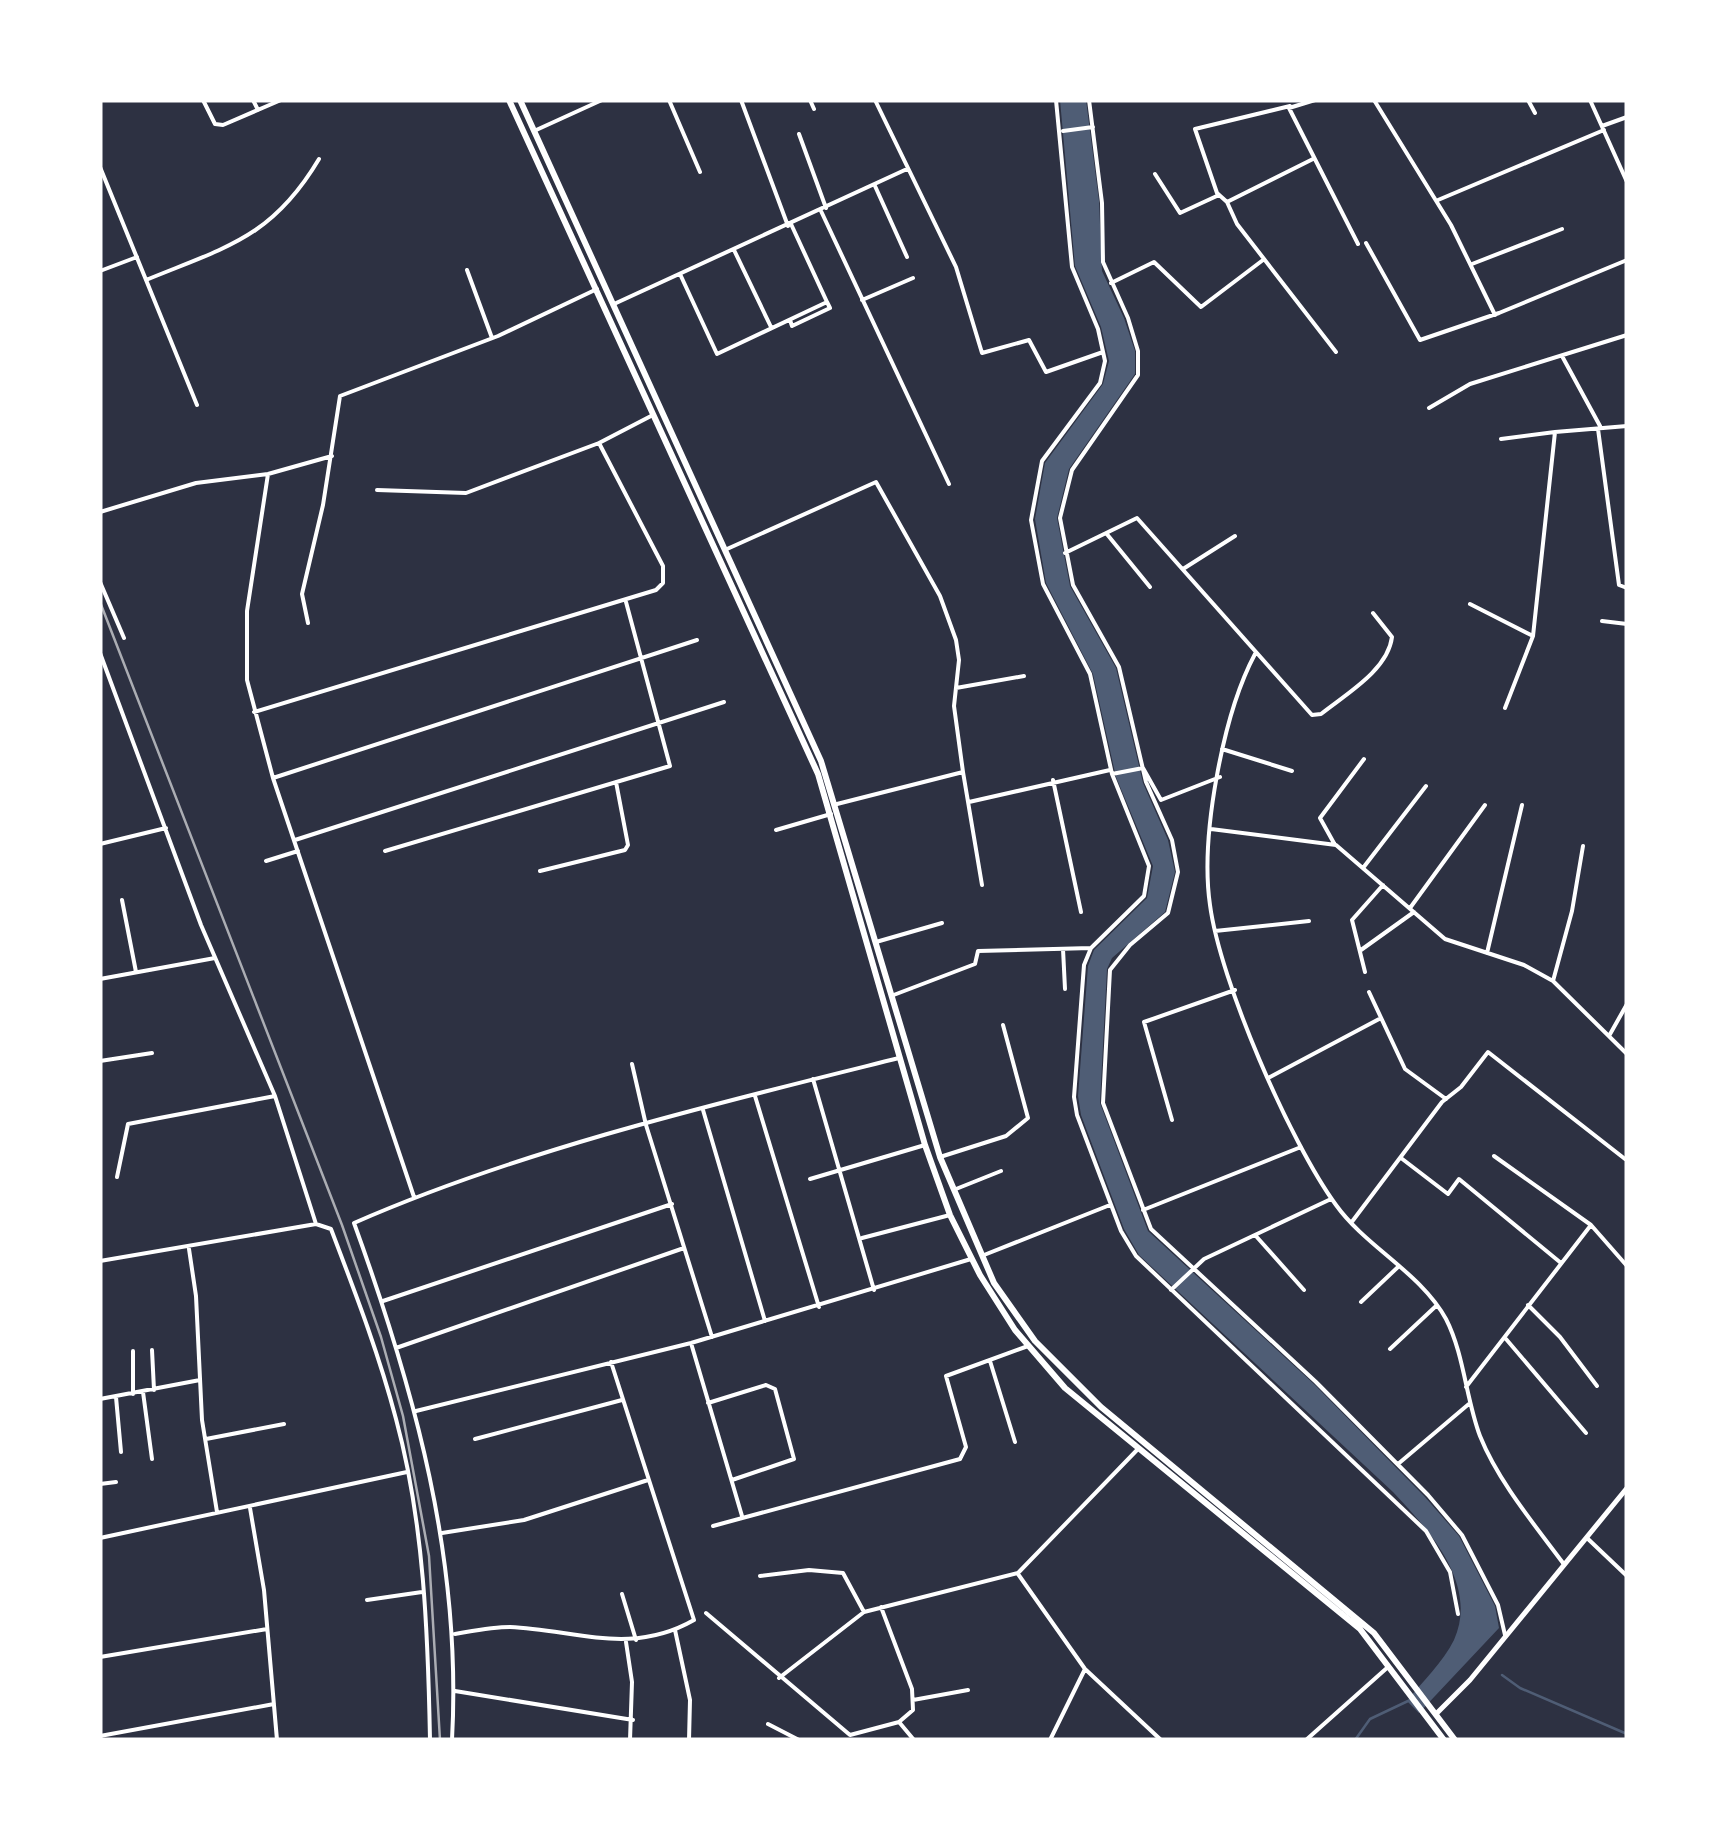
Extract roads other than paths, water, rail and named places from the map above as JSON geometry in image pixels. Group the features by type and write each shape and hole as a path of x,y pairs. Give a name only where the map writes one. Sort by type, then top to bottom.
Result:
{"main road":[{"path":"510,100 672,441 834,809 899,1058 924,1145 950,1215 1031,1344 1065,1388 1248,1542 1337,1608 1406,1683"},
{"path":"520,100 590,264"},
{"path":"610,306 655,414 727,550 808,728 940,1157 975,1258"},
{"path":"1031,1344 1101,1407 1374,1633 1444,1740"},
{"path":"1248,1542 1254,1534"},
{"path":"1431,1715 1444,1724 1455,1740"}],"street":[{"path":"203,100 215,124 281,100"},
{"path":"253,100 258,110"},
{"path":"534,131 602,100"},
{"path":"669,100 700,172"},
{"path":"680,274 717,354 827,302 789,225 741,100"},
{"path":"810,100 814,110"},
{"path":"875,100 958,273 982,353 1029,340 1046,372 1103,352"},
{"path":"1056,100 1072,267 1103,352 1100,383 1042,461 1032,520 1042,584 1090,674 1111,772 1144,848 1149,883 1144,896 1091,948 1084,965 1074,1096 1082,1130 1136,1256 1426,1531 1450,1572 1458,1614"},
{"path":"1090,100 1102,203 1103,262 1138,351 1138,375 1072,470 1060,518 1065,554 1079,599 1119,666 1143,768 1172,840 1178,872 1168,913 1122,953 1110,970 1102,1088 1108,1120 1130,1166 1143,1210 1162,1243 1398,1464 1462,1535 1498,1605 1506,1636"},
{"path":"1315,100 1195,129 1219,195 1263,260 1302,303 1336,352"},
{"path":"1374,100 1472,264 1495,315"},
{"path":"1528,100 1534,114"},
{"path":"1590,100 1627,182"},
{"path":"1290,106 1358,244"},
{"path":"1436,201 1627,117"},
{"path":"1061,131 1093,127"},
{"path":"799,134 823,210 948,484"},
{"path":"146,280 253,236 288,205 319,159"},
{"path":"1227,202 1313,159"},
{"path":"100,167 197,405"},
{"path":"610,306 907,169"},
{"path":"1155,174 1180,213 1219,195"},
{"path":"875,186 908,257"},
{"path":"1472,264 1562,229"},
{"path":"1366,243 1420,340 1495,315 1627,260"},
{"path":"734,250 772,328"},
{"path":"100,271 137,257"},
{"path":"1111,283 1154,262 1201,307 1263,260"},
{"path":"467,270 492,338"},
{"path":"862,300 913,278"},
{"path":"308,623 302,594 344,392 492,338 601,288"},
{"path":"1429,408 1470,384 1627,336"},
{"path":"1562,356 1599,429 1619,585 1627,588"},
{"path":"377,490 466,493 598,443 655,414"},
{"path":"1501,439 1627,426"},
{"path":"1505,708 1533,636 1555,432"},
{"path":"254,712 626,602 663,583 664,566 598,443"},
{"path":"100,512 196,484 268,474 332,456"},
{"path":"268,474 247,611 247,680 294,840 414,1197"},
{"path":"727,550 878,482 946,611 958,650 954,714 982,885"},
{"path":"1065,554 1137,518 1312,716 1321,714 1374,672 1394,641 1373,613"},
{"path":"1106,532 1150,587"},
{"path":"1184,569 1235,536"},
{"path":"100,582 124,638"},
{"path":"385,851 670,766 626,602"},
{"path":"1470,604 1533,636"},
{"path":"1602,622 1627,624"},
{"path":"274,778 697,640"},
{"path":"100,653 215,958 275,1096 316,1224"},
{"path":"1255,654 1239,683 1222,749 1211,830 1209,900 1215,931 1235,990 1301,1147 1351,1224 1436,1306 1448,1324 1470,1403 1493,1459 1563,1563"},
{"path":"956,688 1024,676"},
{"path":"294,840 724,702"},
{"path":"1222,749 1292,771"},
{"path":"1364,758 1320,818 1336,845 1446,939 1524,966 1552,981 1627,1054"},
{"path":"969,802 1053,780 1143,768"},
{"path":"1143,768 1159,800 1220,776"},
{"path":"776,830 963,772"},
{"path":"1053,780 1081,912"},
{"path":"540,871 625,850 628,845 616,782"},
{"path":"1363,868 1426,786"},
{"path":"1359,952 1412,910 1485,804"},
{"path":"1487,953 1522,805"},
{"path":"100,844 166,828"},
{"path":"1211,830 1336,845"},
{"path":"1552,981 1572,911 1583,846"},
{"path":"266,862 298,852"},
{"path":"1365,972 1352,920 1382,884"},
{"path":"122,900 136,972"},
{"path":"1215,931 1309,921"},
{"path":"876,942 942,923"},
{"path":"891,996 975,964 978,951 1091,948"},
{"path":"1063,949 1065,989"},
{"path":"100,979 215,958"},
{"path":"1172,1120 1144,1022 1235,990"},
{"path":"1369,992 1405,1069 1446,1099"},
{"path":"1609,1036 1627,1004"},
{"path":"1270,1077 1381,1018"},
{"path":"940,1157 1006,1136 1028,1118 1003,1025"},
{"path":"100,1061 152,1052"},
{"path":"1351,1224 1446,1099 1488,1052 1624,1159"},
{"path":"452,1740 454,1634 442,1533 414,1411 354,1224 414,1197 646,1125 899,1058"},
{"path":"632,1064 646,1125 712,1337"},
{"path":"814,1078 874,1290"},
{"path":"118,1177 123,1131 128,1124 275,1096"},
{"path":"756,1096 819,1307"},
{"path":"702,1110 765,1322"},
{"path":"810,1179 924,1145"},
{"path":"1143,1210 1301,1147"},
{"path":"1494,1156 1591,1225 1627,1266"},
{"path":"1401,1158 1448,1194 1459,1179 1561,1262"},
{"path":"952,1191 1001,1171"},
{"path":"1172,1290 1192,1268 1332,1199"},
{"path":"382,1302 672,1204"},
{"path":"414,1411 691,1343 819,1307 975,1258 1112,1204"},
{"path":"861,1239 950,1215"},
{"path":"100,1261 189,1249 316,1224 330,1230 377,1352 408,1472 423,1592 430,1740"},
{"path":"1466,1387 1591,1225"},
{"path":"1255,1235 1304,1290"},
{"path":"396,1348 684,1248"},
{"path":"189,1249 206,1439 218,1514"},
{"path":"1361,1302 1398,1267"},
{"path":"1528,1305 1560,1337 1597,1386"},
{"path":"1390,1349 1436,1306"},
{"path":"1506,1339 1586,1433"},
{"path":"691,1343 742,1517"},
{"path":"714,1526 960,1459 966,1447 946,1376 1031,1344"},
{"path":"152,1350 154,1390"},
{"path":"133,1351 133,1394"},
{"path":"454,1634 507,1627 626,1642 675,1630 694,1620 610,1362"},
{"path":"990,1362 1015,1442"},
{"path":"100,1400 200,1380"},
{"path":"708,1403 766,1385 775,1389 794,1459 732,1480"},
{"path":"143,1392 152,1458"},
{"path":"116,1397 122,1452"},
{"path":"474,1439 622,1400"},
{"path":"1398,1464 1470,1403"},
{"path":"206,1439 284,1424"},
{"path":"780,1678 864,1612 1018,1573 1136,1450"},
{"path":"100,1538 408,1472"},
{"path":"442,1533 524,1520 648,1480"},
{"path":"100,1484 116,1482"},
{"path":"1431,1715 1470,1680 1627,1488"},
{"path":"250,1508 278,1740"},
{"path":"1586,1536 1627,1576"},
{"path":"760,1576 838,1571 864,1612"},
{"path":"1018,1573 1085,1669 1161,1740"},
{"path":"367,1600 423,1592"},
{"path":"622,1594 636,1640"},
{"path":"706,1612 848,1738 910,1716 913,1700 881,1608"},
{"path":"100,1657 267,1629"},
{"path":"675,1630 690,1700 689,1740"},
{"path":"626,1642 630,1740"},
{"path":"1306,1740 1389,1666"},
{"path":"1050,1740 1085,1669"},
{"path":"913,1700 968,1690"},
{"path":"455,1691 632,1720"},
{"path":"100,1736 274,1704"},
{"path":"899,1722 914,1740"},
{"path":"768,1724 799,1740"}],"water":[{"path":"1060,100 1086,100 1099,201 1102,271 1135,351 1135,374 1069,469 1057,518 1070,586 1116,668 1143,783 1168,840 1175,872 1165,912 1112,958 1107,969 1100,1103 1148,1231 1315,1385 1459,1536 1495,1606 1499,1628 1419,1713 1407,1701 1449,1648 1460,1619 1460,1599 1446,1559 1393,1492 1139,1255 1124,1229 1081,1115 1078,1096 1088,966 1094,950 1147,898 1153,866 1116,777 1093,674 1046,583 1035,519 1045,463 1103,384 1109,361 1101,327 1075,266"}],"waterway":[{"path":"1502,1675 1520,1688 1627,1734"},
{"path":"1355,1740 1370,1719 1408,1701"}],"railway":[{"path":"100,602 342,1225 381,1337 403,1416 429,1556 440,1740"}]}
